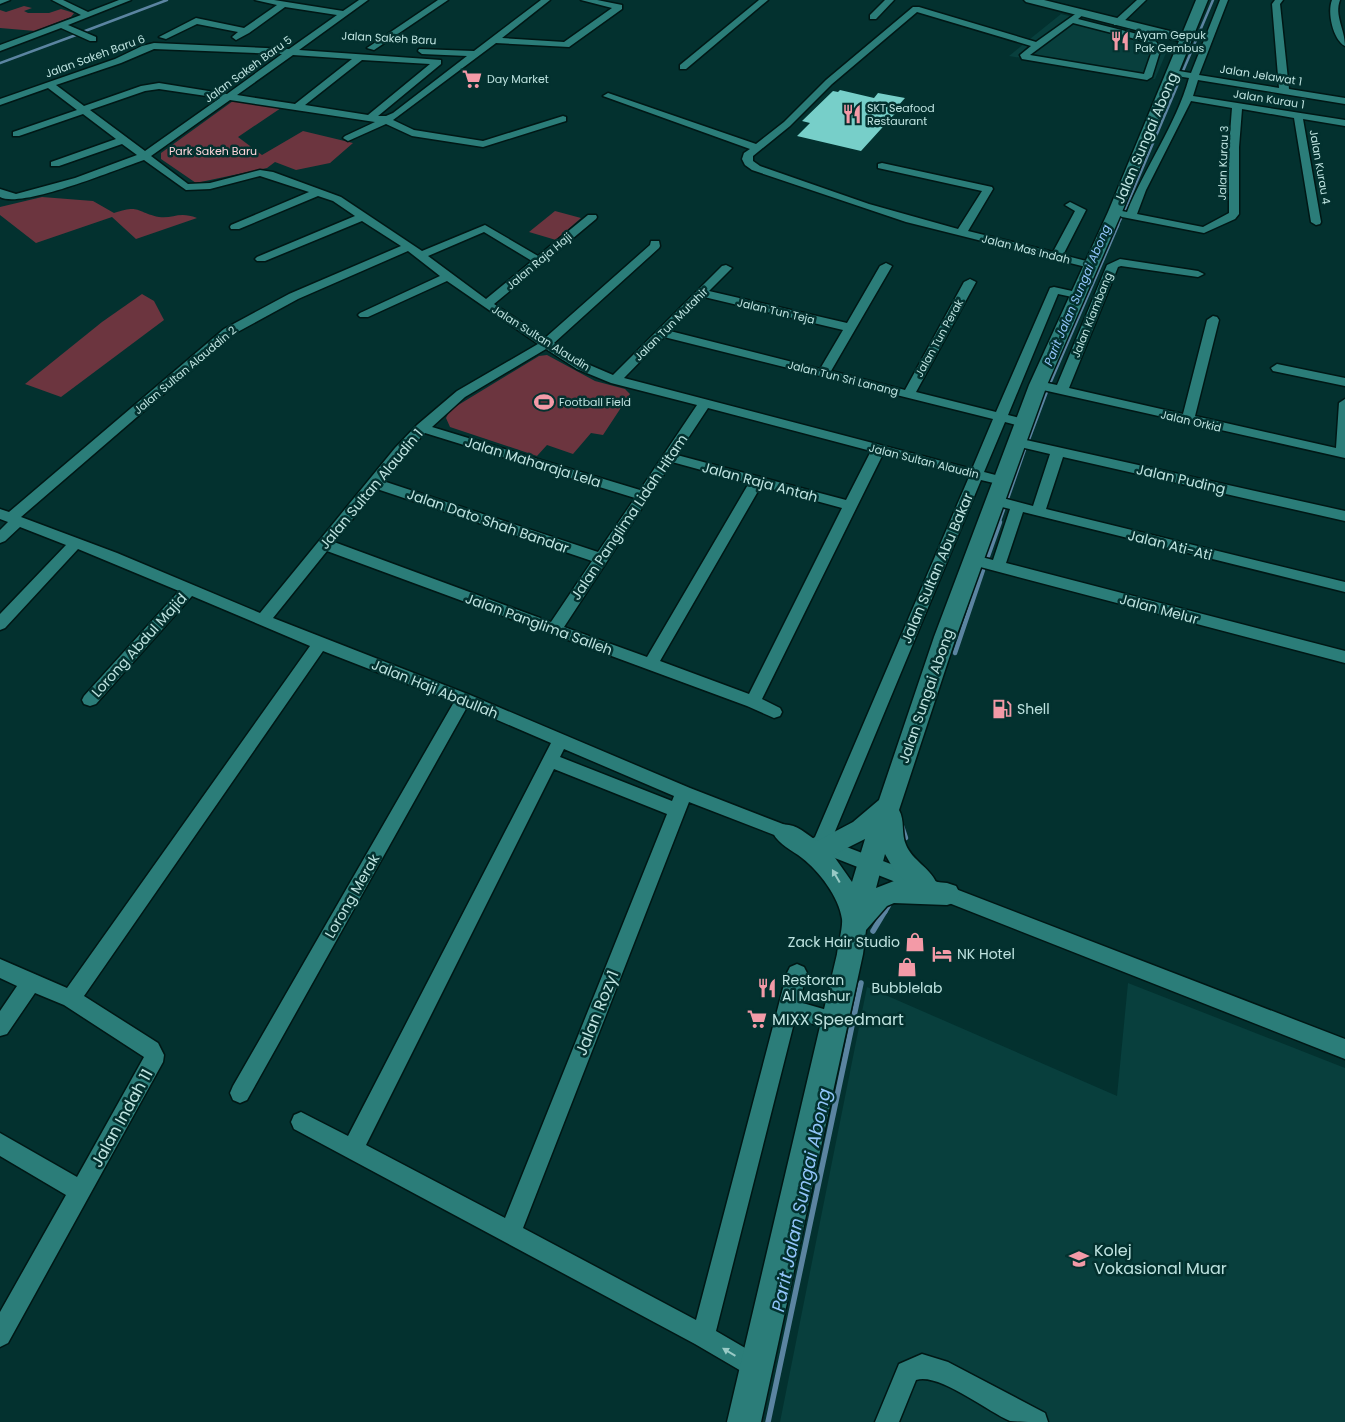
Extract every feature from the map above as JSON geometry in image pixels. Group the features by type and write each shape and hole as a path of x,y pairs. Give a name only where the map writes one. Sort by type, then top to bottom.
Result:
{"street":[{"path":"0,2 6,0"},
{"path":"56,0 88,15"},
{"path":"0,48 127,0"},
{"path":"259,0 345,14"},
{"name":"Jalan Sakeh Baru 5","path":"145,156 364,0"},
{"path":"371,48 442,0"},
{"path":"379,119 396,115 546,0"},
{"path":"504,41 558,0"},
{"path":"493,40 566,45 619,7 584,0"},
{"path":"683,67 764,0"},
{"path":"873,16 890,0"},
{"path":"1030,0 1050,2 1077,17 1150,40 1157,48 1147,77 1025,57 1024,55 1077,17 1117,23 1187,39"},
{"path":"1117,23 1142,0"},
{"name":"Jalan Sungai Abong","path":"744,1422 854,924 869,865 940,652 1038,386 1090,265 1123,214 1165,120 1173,73 1202,0"},
{"path":"1165,120 1188,98 1194,76 1224,0"},
{"path":"1279,0 1276,4 1284,90"},
{"path":"1345,2 1337,0 1332,8 1332,14 1342,29 1345,43"},
{"path":"229,42 284,4"},
{"path":"608,96 757,148 787,124 829,82 916,9 1038,45"},
{"name":"Jalan Sakeh Baru","path":"246,31 196,21 163,37 297,47 390,49"},
{"path":"61,25 85,35"},
{"name":"Jalan Sakeh Baru 6","path":"0,102 154,46 297,47"},
{"path":"297,47 361,56 438,62 379,119 348,138"},
{"name":"Jalan Sakeh Baru","path":"409,50 475,54"},
{"path":"297,107 361,56"},
{"name":"Jalan Jelawat 1","path":"1173,73 1345,101"},
{"path":"50,85 145,156"},
{"path":"16,134 152,86 379,119 412,134 453,138 483,144 563,119"},
{"name":"Jalan Kurau 1","path":"1188,98 1345,123"},
{"name":"Jalan Kurau 3","path":"1123,214 1204,230 1231,217 1234,214 1234,147 1237,107"},
{"name":"Jalan Kurau 4","path":"1298,116 1316,222"},
{"path":"55,164 124,140"},
{"name":"Jalan Mas Indah","path":"757,148 748,155 747,159 756,168 865,206 961,233 1090,265"},
{"path":"0,192 6,196 16,197 79,180 145,156"},
{"name":"Jalan Sultan Alaudin","path":"145,156 186,187 210,186 260,173 269,174 344,202 546,344 581,366 616,380 1002,481"},
{"path":"882,166 988,189 961,233"},
{"path":"235,227 317,192"},
{"path":"1056,257 1081,210 1070,205"},
{"path":"261,259 364,216"},
{"name":"Jalan Raja Haji","path":"487,304 592,217"},
{"path":"420,256 485,228 539,260"},
{"name":"Jalan Sultan Alaudin 1","path":"263,620 400,451 422,428 462,394 546,344 655,246 655,243"},
{"name":"Jalan Sultan Alauddin 2","path":"10,518 228,332 255,316 307,291 410,247"},
{"name":"Jalan Kiambang","path":"1061,391 1112,265 1120,262 1198,274"},
{"path":"824,373 886,266"},
{"name":"Jalan Tun Mutahir","path":"616,380 726,268"},
{"path":"364,315 448,276"},
{"name":"Jalan Tun Perak","path":"909,394 970,282"},
{"name":"Jalan Sultan Abu Bakar","path":"824,846 1054,290 1076,295"},
{"name":"Jalan Tun Teja","path":"701,293 851,328"},
{"path":"1188,420 1213,320"},
{"name":"Jalan Tun Sri Lanang","path":"662,333 1024,423"},
{"path":"1277,368 1345,382"},
{"name":"Jalan Orkid","path":"1038,386 1343,454"},
{"path":"1343,454 1345,403"},
{"name":"Jalan Panglima Lidah Hitam","path":"554,630 704,404"},
{"name":"Jalan Maharaja Lela","path":"422,428 644,496"},
{"name":"Jalan Puding","path":"1017,442 1345,516"},
{"path":"753,702 878,450"},
{"path":"1038,512 1058,450"},
{"name":"Jalan Raja Antah","path":"670,457 850,506"},
{"path":"650,664 757,481"},
{"name":"Jalan Dato Shah Bandar","path":"374,483 602,558"},
{"name":"Jalan Ati-Ati","path":"996,501 1345,587"},
{"path":"998,566 1018,506"},
{"path":"0,538 10,518"},
{"name":"Jalan Haji Abdullah","path":"10,518 76,543 320,644 464,699 684,793 1345,1049"},
{"path":"0,624 76,543"},
{"name":"Jalan Panglima Salleh","path":"324,544 753,702 774,712"},
{"name":"Jalan Melur","path":"974,560 1345,657"},
{"name":"Lorong Abdul Majid","path":"90,700 189,590"},
{"path":"71,1000 320,644"},
{"name":"Lorong Merak","path":"240,1093 464,699"},
{"path":"353,1150 560,741"},
{"path":"550,760 677,812"},
{"name":"Jalan Rozy1","path":"510,1233 684,793"},
{"path":"824,846 862,829 890,802"},
{"path":"890,802 890,834 893,848 903,864 936,889"},
{"path":"785,832 815,852 831,867 846,895 854,924"},
{"path":"854,924 878,898 894,892 936,889"},
{"name":"Jalan Indah 11","path":"0,968 71,1000 151,1050 154,1055 153,1062 0,1335"},
{"path":"703,1336 797,973"},
{"path":"0,1027 31,983"},
{"path":"788,1008 834,1021"},
{"path":"301,1122 703,1336 756,1368"},
{"path":"0,1144 81,1192"},
{"path":"888,1422 907,1372 922,1366 940,1370 1036,1422"}],"shaded area":[{"path":"1061,14 1162,40 1169,46 1155,79 1009,56"},
{"name":"Kolej Vokasional Muar","path":"1128,983 1345,1068 1345,1422 780,1422 867,987 1117,1096"}],"green space":[{"path":"24,6 32,8 24,11 28,13 49,13 61,9 74,13 71,17 35,31 0,28 0,10 6,12"},
{"name":"Park Sakeh Baru","path":"233,101 281,108 238,137 262,155 303,131 353,143 330,163 296,170 275,162 267,168 196,183 161,159 161,153"},
{"path":"42,197 93,201 114,213 134,209 159,217 185,215 197,218 136,239 112,217 36,243 0,215 0,207"},
{"path":"555,211 581,218 556,240 529,232"},
{"path":"142,294 154,301 164,320 61,397 25,384 102,322"},
{"name":"Football Field","path":"547,355 595,381 625,389 630,394 603,435 591,433 573,454 547,445 537,456 450,427 446,418 450,410 539,356"}],"building":[{"name":"SKT Seafood Restaurant","path":"840,90 874,98 878,93 905,98 897,107 901,107 861,151 797,136 810,123 802,121 833,91 838,92"}],"waterway":[{"path":"85,31 167,0"},
{"name":"Parit Jalan Sungai Abong","path":"1183,71 1213,0"},
{"path":"0,63 76,35"},
{"name":"Parit Jalan Sungai Abong","path":"1124,212 1180,79"},
{"name":"Parit Jalan Sungai Abong","path":"1117,227 1122,216"},
{"name":"Parit Jalan Sungai Abong","path":"1051,381 1118,225"},
{"name":"Parit Jalan Sungai Abong","path":"1029,439 1047,391"},
{"name":"Parit Jalan Sungai Abong","path":"1008,498 1025,449"},
{"name":"Parit Jalan Sungai Abong","path":"999,523 1004,509"},
{"name":"Parit Jalan Sungai Abong","path":"988,556 1000,522"},
{"name":"Parit Jalan Sungai Abong","path":"955,653 983,570"},
{"name":"Parit Jalan Sungai Abong","path":"902,826 906,838"},
{"name":"Parit Jalan Sungai Abong","path":"885,912 891,902"},
{"name":"Parit Jalan Sungai Abong","path":"873,931 885,911"},
{"name":"Parit Jalan Sungai Abong","path":"768,1422 861,983"}],"place":[{"name":"Ayam Gepuk Pak Gembus","path":"1120,41"},
{"name":"Day Market","path":"472,79"},
{"name":"SKT Seafood Restaurant","path":"852,114"},
{"name":"Football Field","path":"544,402"},
{"name":"Shell","path":"1002,709"},
{"name":"Zack Hair Studio","path":"915,942"},
{"name":"NK Hotel","path":"942,954"},
{"name":"Bubblelab","path":"907,967"},
{"name":"Restoran Al Mashur","path":"767,988"},
{"name":"MIXX Speedmart","path":"757,1019"},
{"name":"Kolej Vokasional Muar","path":"1079,1259"}]}
